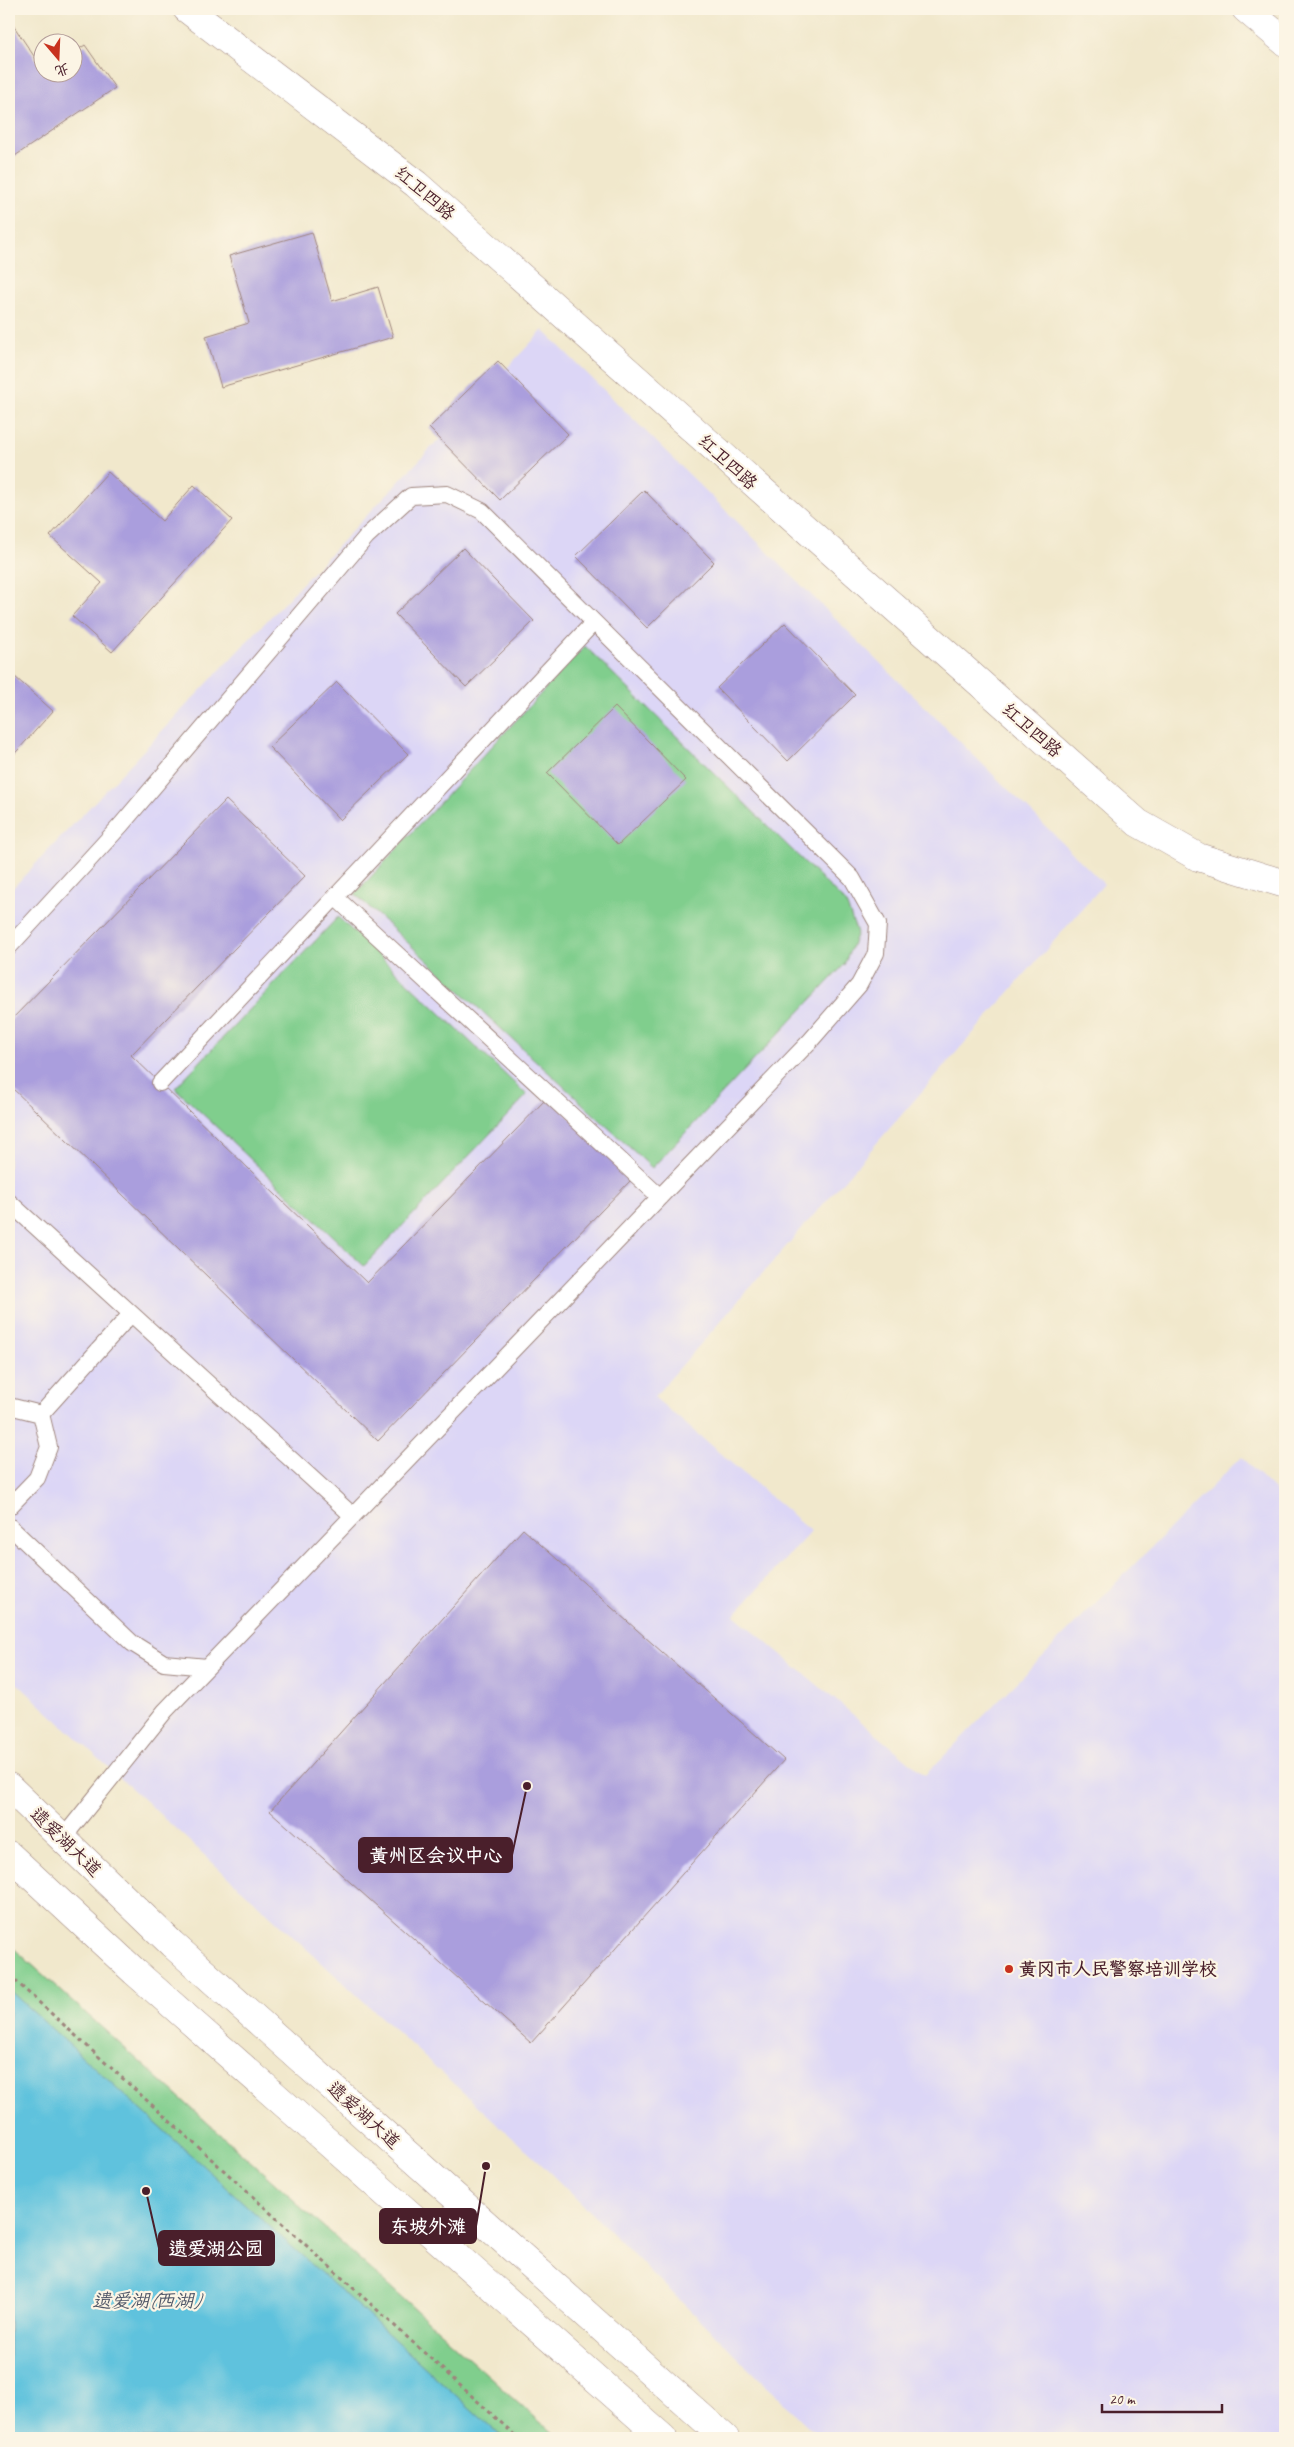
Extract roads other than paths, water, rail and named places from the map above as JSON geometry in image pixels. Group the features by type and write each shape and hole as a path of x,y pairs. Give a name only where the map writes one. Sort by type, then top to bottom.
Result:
{"main road":[{"name":"红卫四路","path":"187,9 416,184 1138,823 1198,857 1285,884"},
{"path":"1246,9 1285,42"},
{"name":"遗爱湖大道","path":"9,1787 172,1944 725,2438"},
{"path":"9,1855 135,1972 663,2438"}],"lane":[{"path":"9,947 121,825 367,536 411,496 447,494 482,511 852,878 878,924 876,954 860,985 811,1040 207,1667 165,1712 63,1838"},
{"path":"160,1083 594,622"},
{"path":"335,897 660,1197"},
{"path":"9,1202 353,1516"},
{"path":"41,1414 131,1314"},
{"path":"9,1406 41,1414"},
{"path":"9,1507 37,1478 50,1447 41,1414"},
{"path":"9,1526 132,1644 164,1662 207,1667"}],"water":[{"name":"遗爱湖(西湖)","path":"9,1990 503,2438 9,2438"}],"place":[{"name":"黄州区会议中心","path":"527,1786"},
{"name":"黄冈市人民警察培训学校","path":"1009,1969"},
{"name":"东坡外滩","path":"486,2166"},
{"name":"遗爱湖公园","path":"146,2191"}]}
